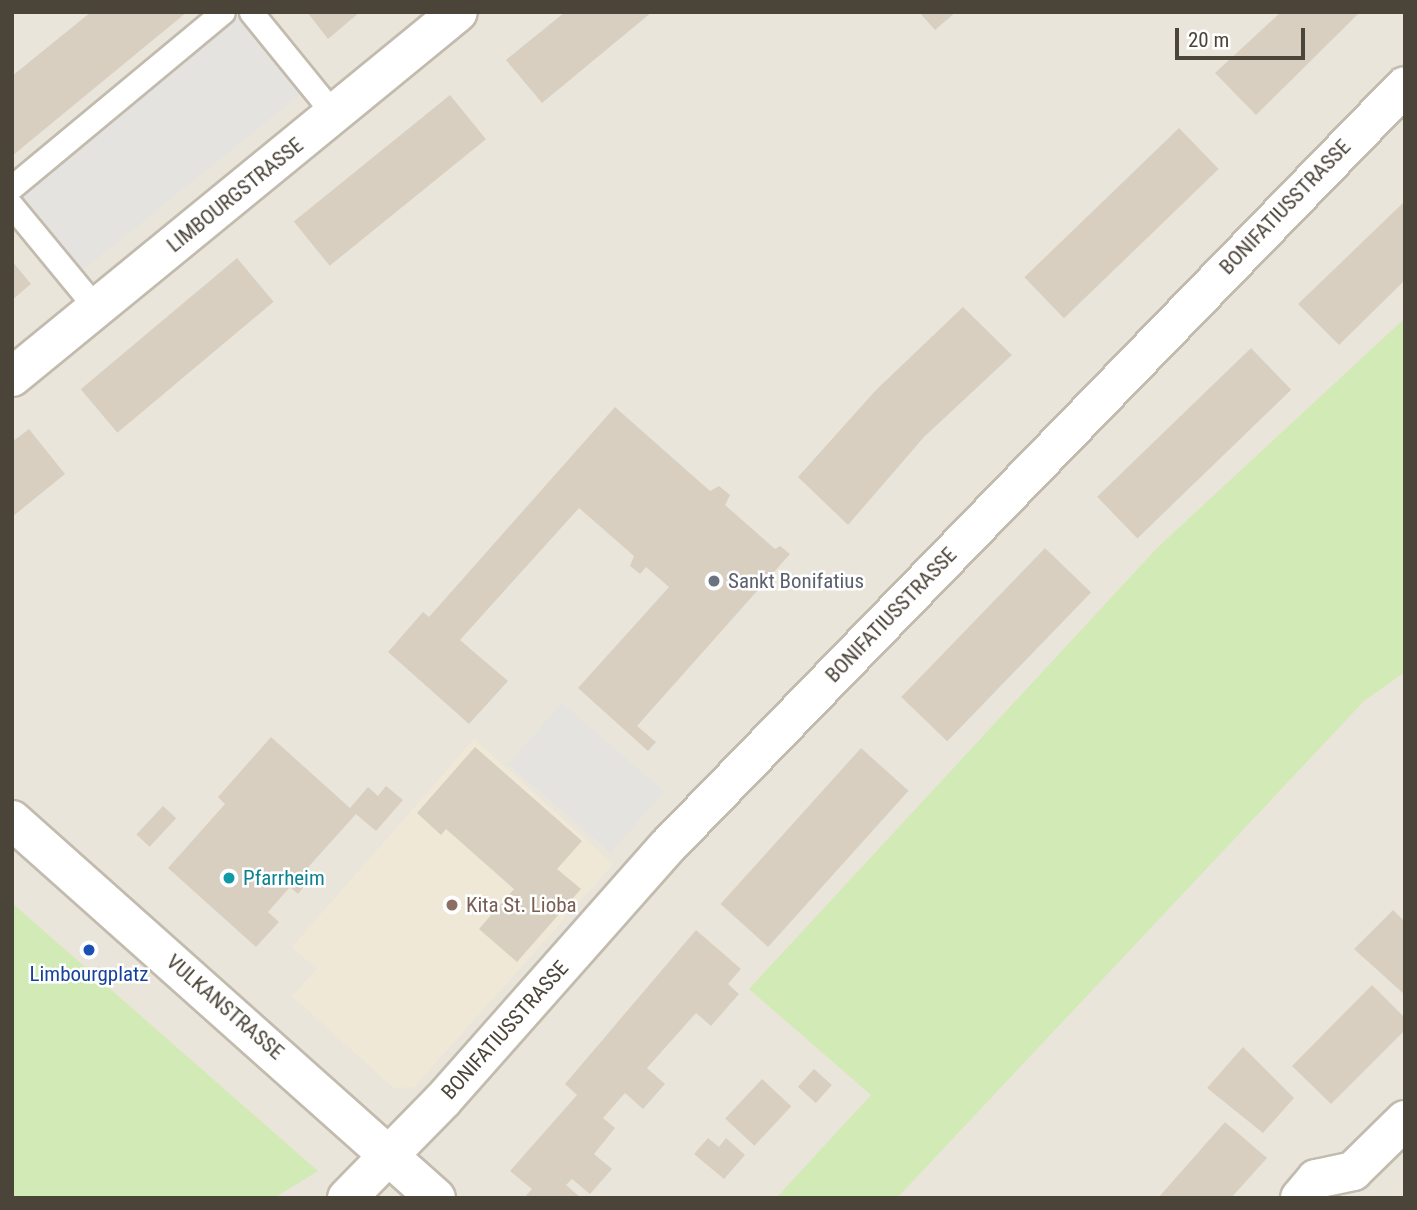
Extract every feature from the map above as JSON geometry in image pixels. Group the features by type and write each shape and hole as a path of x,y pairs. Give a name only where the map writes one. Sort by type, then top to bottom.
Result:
{"street":[{"name":"LIMBOURGSTRASSE","path":"12,377 458,12"},
{"name":"BONIFATIUSSTRASSE","path":"347,1198 391,1156 666,848 1405,86"},
{"name":"VULKANSTRASSE","path":"12,820 436,1198"},
{"path":"1318,1192 1353,1171 1405,1120"}],"lane":[{"path":"12,187 223,12"},
{"path":"251,12 334,114"},
{"path":"12,206 96,308"}],"shaded area":[{"path":"12,12 1405,12 1405,1198 12,1198"},
{"path":"236,15 300,94 82,271 18,192"},
{"path":"562,703 664,792 611,853 509,764"},
{"name":"Kita St. Lioba","path":"474,739 613,864 414,1087 394,1088 292,996 317,969 292,947"}],"green space":[{"path":"1405,318 1405,672 1364,701 897,1198 776,1198 871,1095 749,989 1157,548"},
{"name":"Limbourgplatz","path":"12,903 318,1171 274,1198 12,1198"}],"building":[{"path":"91,12 187,12 12,156 12,76"},
{"path":"307,12 360,12 328,39"},
{"path":"565,12 652,12 542,103 506,60"},
{"path":"919,12 956,12 935,30"},
{"path":"1281,12 1360,12 1256,115 1215,73"},
{"path":"450,95 486,139 330,266 294,221"},
{"path":"1179,128 1219,169 1064,318 1024,277"},
{"path":"1405,201 1405,280 1339,345 1298,304"},
{"path":"237,258 274,302 117,433 81,389"},
{"path":"12,261 31,284 12,300"},
{"path":"963,307 1012,355 924,437 848,525 798,477 876,390"},
{"path":"1251,348 1291,390 1137,538 1097,497"},
{"name":"Sankt Bonifatius","path":"615,407 710,491 719,486 730,495 725,505 775,549 780,546 790,554 637,726 656,742 648,751 578,688 669,587 646,567 640,574 630,566 634,556 579,508 460,640 508,681 469,724 388,652 423,612 429,617"},
{"path":"29,429 65,474 12,517 12,442"},
{"path":"1045,548 1091,592 947,741 901,697"},
{"path":"271,737 350,808 368,787 378,796 386,786 403,800 376,831 356,814 303,873 310,879 298,894 290,887 268,912 279,922 256,947 168,868 225,804 218,797"},
{"path":"475,747 582,841 557,869 581,889 517,962 479,929 514,889 446,829 441,835 417,813"},
{"path":"861,748 909,791 768,947 720,904"},
{"path":"163,806 176,818 150,847 136,835"},
{"path":"1393,910 1405,922 1405,995 1354,949"},
{"path":"696,930 741,969 728,984 739,994 711,1026 696,1013 647,1068 665,1084 643,1109 625,1093 603,1118 615,1128 594,1154 612,1169 590,1194 572,1179 566,1185 581,1198 524,1198 532,1189 510,1171 577,1095 565,1084"},
{"path":"1372,985 1405,1018 1405,1030 1331,1104 1292,1066"},
{"path":"1243,1047 1294,1098 1263,1133 1207,1088"},
{"path":"814,1069 832,1085 816,1103 798,1087"},
{"path":"762,1079 791,1106 754,1146 725,1118"},
{"path":"1225,1122 1267,1158 1231,1198 1158,1198"},
{"path":"708,1138 719,1147 726,1138 745,1155 724,1179 694,1154"}],"place":[{"name":"Sankt Bonifatius","path":"714,581"},
{"name":"Pfarrheim","path":"229,878"},
{"name":"Kita St. Lioba","path":"452,905"},
{"name":"Limbourgplatz","path":"89,950"}]}
